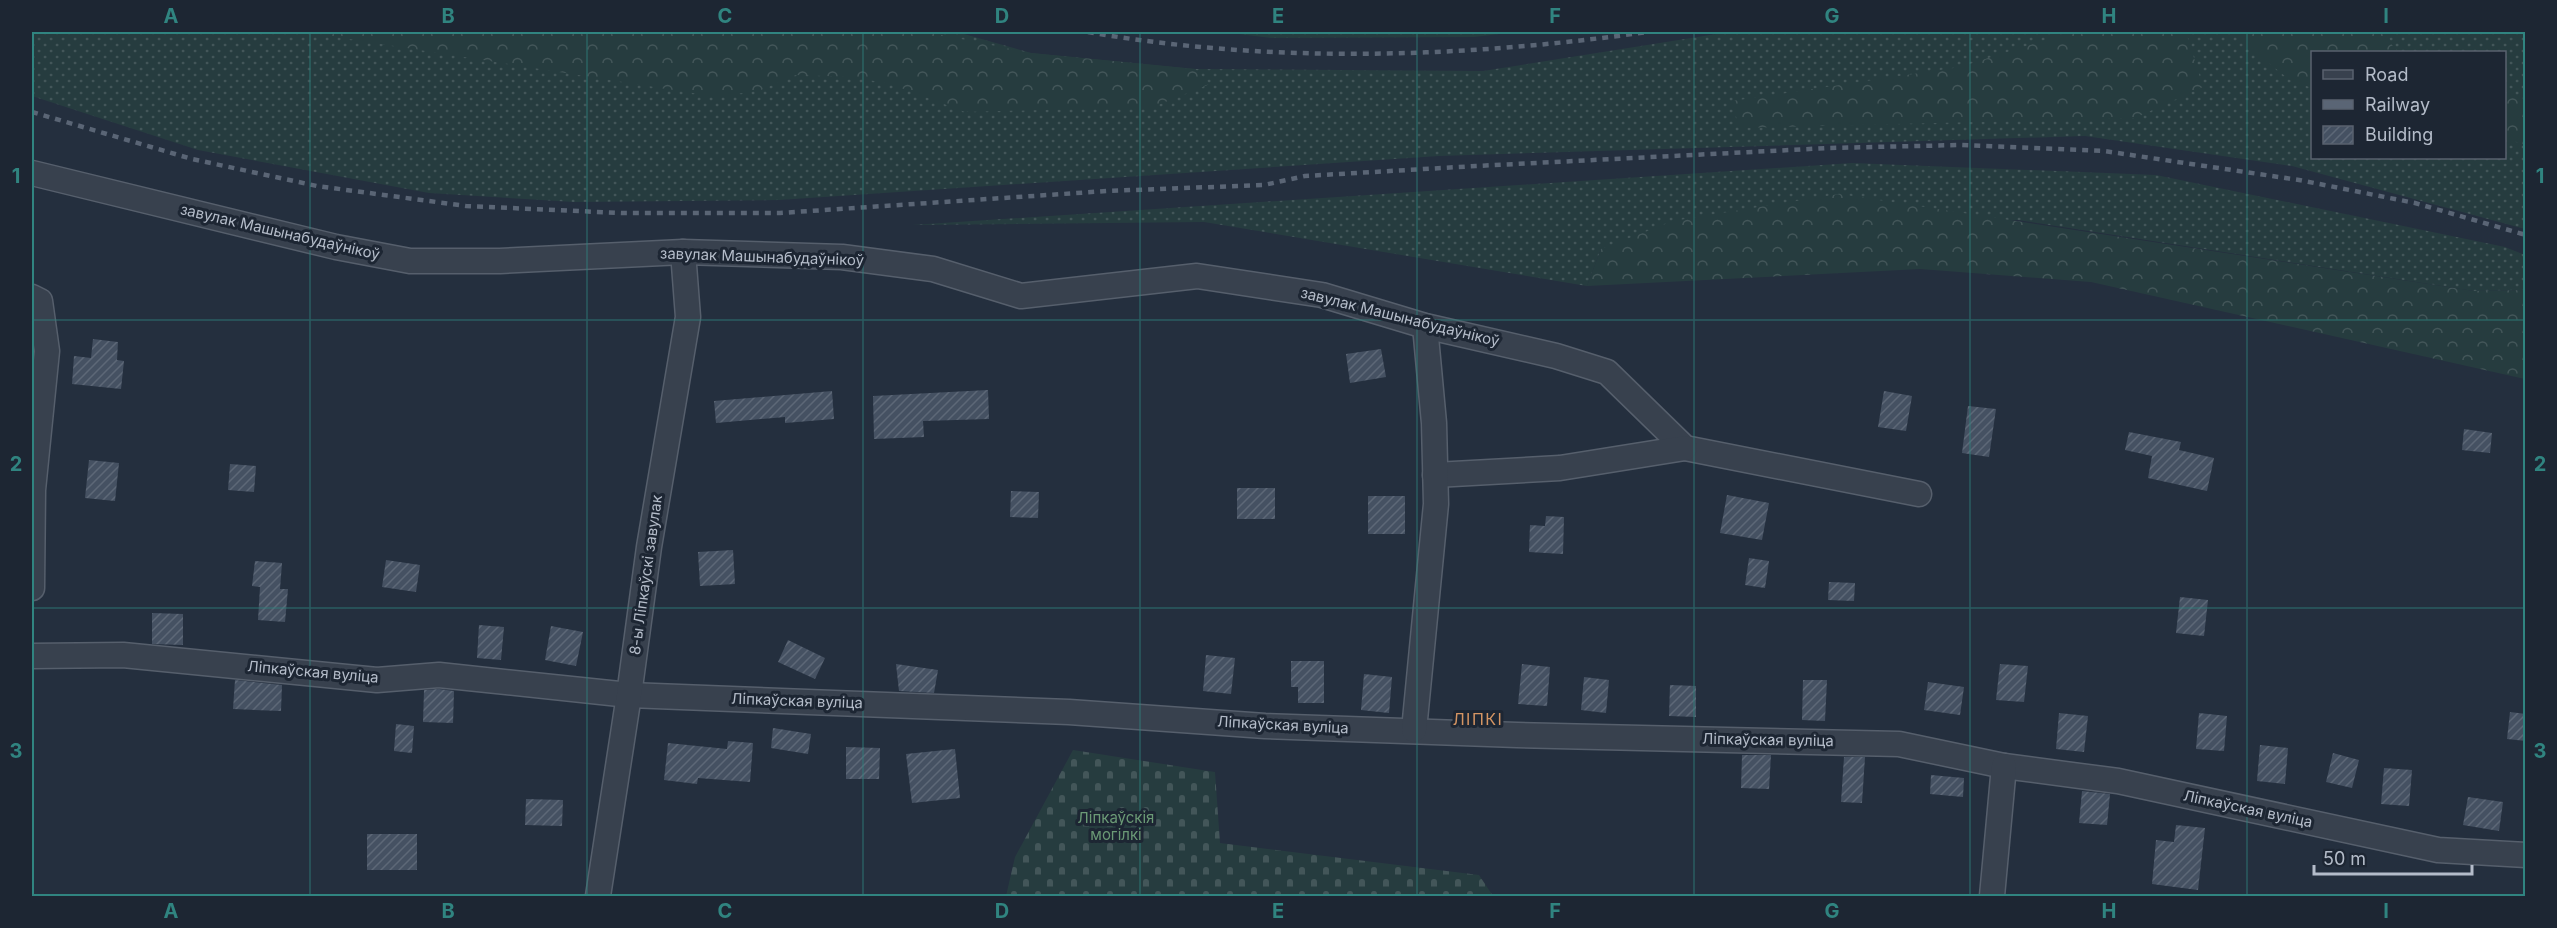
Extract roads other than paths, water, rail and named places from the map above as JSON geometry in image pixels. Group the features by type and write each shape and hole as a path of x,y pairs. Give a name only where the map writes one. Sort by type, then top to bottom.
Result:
{"street":[{"name":"завулак Машынабудаўнікоў","path":"32,173 336,247 410,261 500,261 682,252 842,257 933,269 1021,296 1197,276 1322,295 1425,326 1556,356 1607,372 1685,448"},
{"name":"8-ы Ліпкаўскі завулак","path":"598,897 649,547 688,316 682,252"},
{"path":"32,297 40,301 47,351 33,489 32,588"},
{"path":"1413,730 1436,504 1425,326"},
{"path":"1435,475 1560,468 1685,448 1919,494"},
{"name":"Ліпкаўская вуліца","path":"32,656 123,655 377,680 439,675 629,695 1069,712 1265,726 1517,735 1899,744 2004,766 2118,781 2439,850 2526,855"},
{"path":"1992,897 2004,766"}],"railway":[{"path":"1088,32 1226,49 1367,54 1508,47 1647,32"},
{"path":"32,112 192,159 317,186 466,206 621,213 780,213 1107,191 1264,185 1305,176 1476,166 1829,148 1960,145 2104,151 2299,180 2415,203 2526,235"}],"district":[{"name":"ЛІПКІ","path":"1478,719"}],"park label":[{"name":"Ліпкаўскія могілкі","path":"1116,826"}]}
